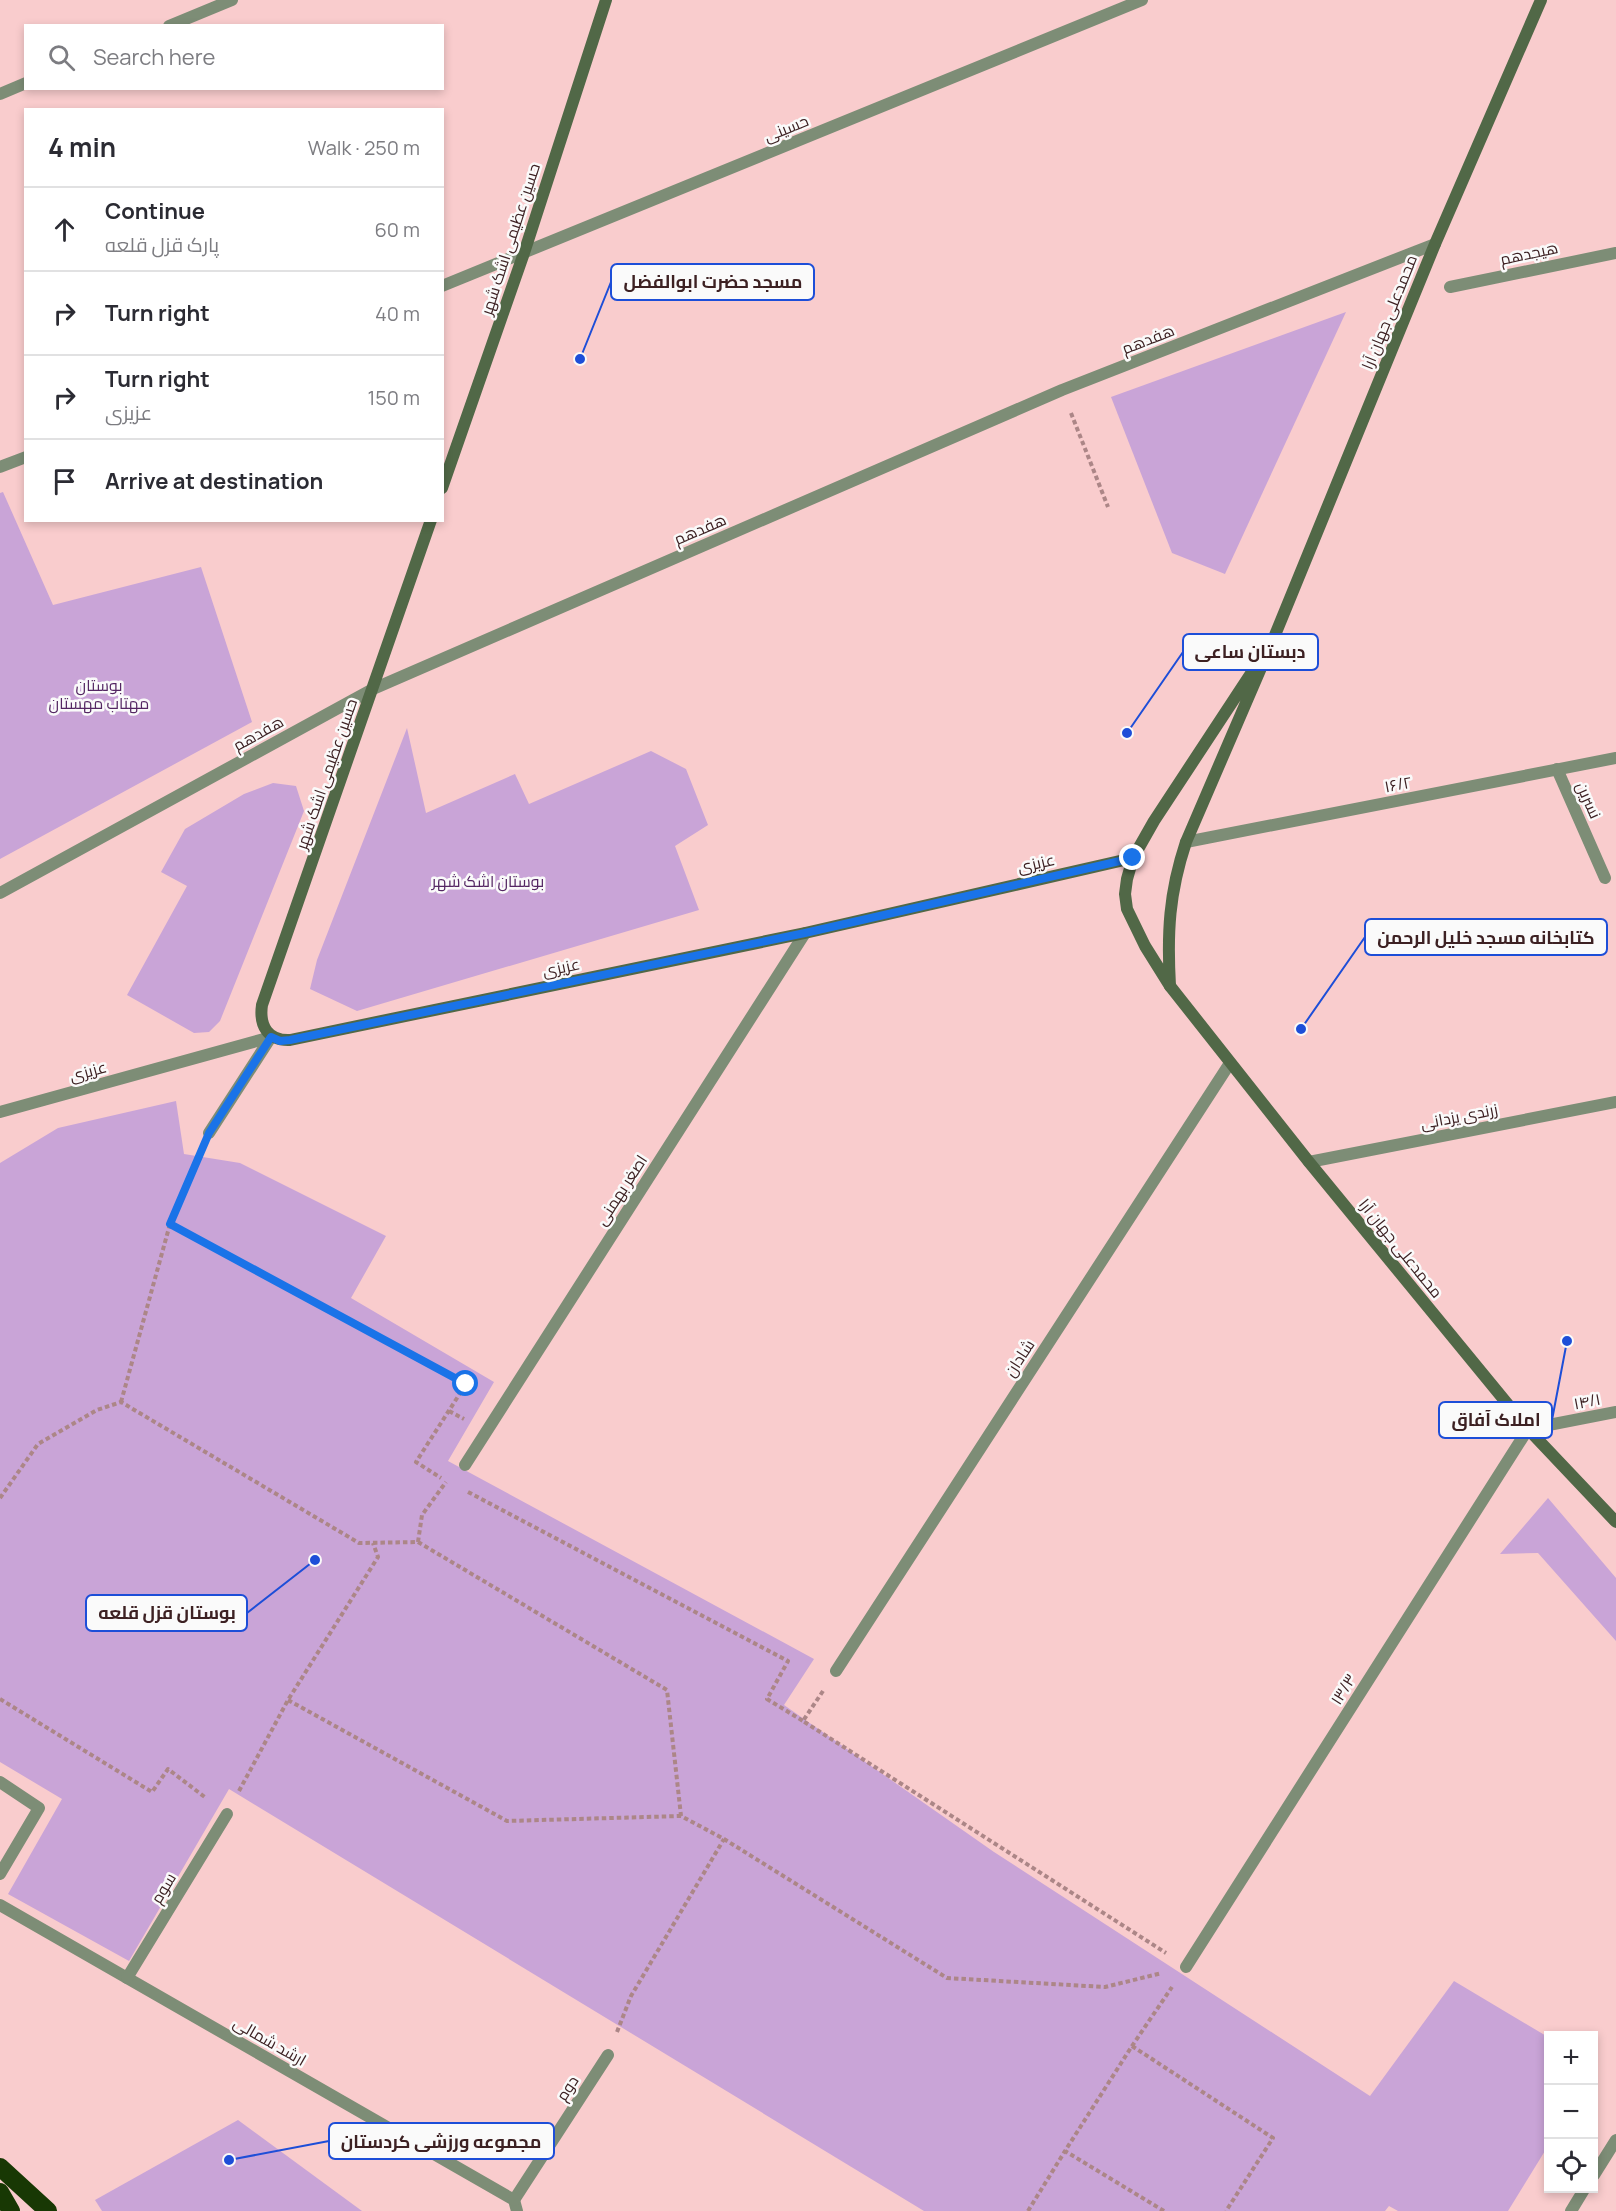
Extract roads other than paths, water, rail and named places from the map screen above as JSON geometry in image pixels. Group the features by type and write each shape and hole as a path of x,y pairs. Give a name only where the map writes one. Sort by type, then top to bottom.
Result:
{"highway":[{"path":"0,2167 48,2211"},
{"path":"0,2192 11,2211"}],"main road":[{"name":"حسین عظیمی اشک شهر","path":"444,482 524,253 606,0"},
{"name":"محمدعلی جهان آرا","path":"1541,0 1435,244 1273,639 1154,821 1133,858 1125,894 1127,909 1144,946 1170,986 1230,1063 1528,1429 1616,1522"},
{"name":"حسین عظیمی اشک شهر","path":"271,1037 263,1027 262,1005 430,522"},
{"path":"1170,986 1168,941 1171,899 1176,874 1186,842 1273,639"},
{"name":"عزیزی","path":"271,1037 280,1041 290,1040 805,933 1133,858"}],"street":[{"path":"174,24 232,0"},
{"name":"حسینی","path":"444,285 1142,0"},
{"path":"0,94 24,84"},
{"name":"هفدهم","path":"0,893 373,689 1062,390 1435,244"},
{"name":"هیجدهم","path":"1450,287 1616,253"},
{"path":"0,467 24,458"},
{"name":"۱۶/۲","path":"1186,842 1616,758"},
{"name":"نسرین","path":"1557,769 1605,878"},
{"name":"اصغر بهمنی","path":"465,1465 805,933"},
{"path":"209,1133 271,1037"},
{"name":"عزیزی","path":"0,1112 271,1037"},
{"name":"شادان","path":"836,1671 1230,1063"},
{"name":"زرندی یزدانی","path":"1309,1162 1616,1101"},
{"name":"۱۴/۱","path":"1528,1429 1616,1412"},
{"name":"۱۳/۳","path":"1186,1967 1528,1429"},
{"path":"0,1782 39,1808 0,1874"},
{"name":"سوم","path":"127,1978 227,1814"},
{"name":"ارشد شمالی","path":"0,1905 516,2206"},
{"name":"دوم","path":"516,2206 608,2055"},
{"path":"1598,2167 1616,2140"},
{"path":"1571,2211 1582,2193"}],"place":[{"name":"مسجد حضرت ابوالفضل","path":"580,359"},
{"name":"دبستان ساعی","path":"1127,733"},
{"name":"كتابخانه مسجد خليل الرحمن","path":"1301,1029"},
{"name":"املاک آفاق","path":"1567,1341"},
{"name":"بوستان قزل قلعه","path":"315,1560"},
{"name":"مجموعه ورزشی کردستان","path":"229,2160"}],"park label":[{"name":"بوستان مهتاب مهستان","path":"99,694"},
{"name":"بوستان اشک شهر","path":"488,881"}]}
